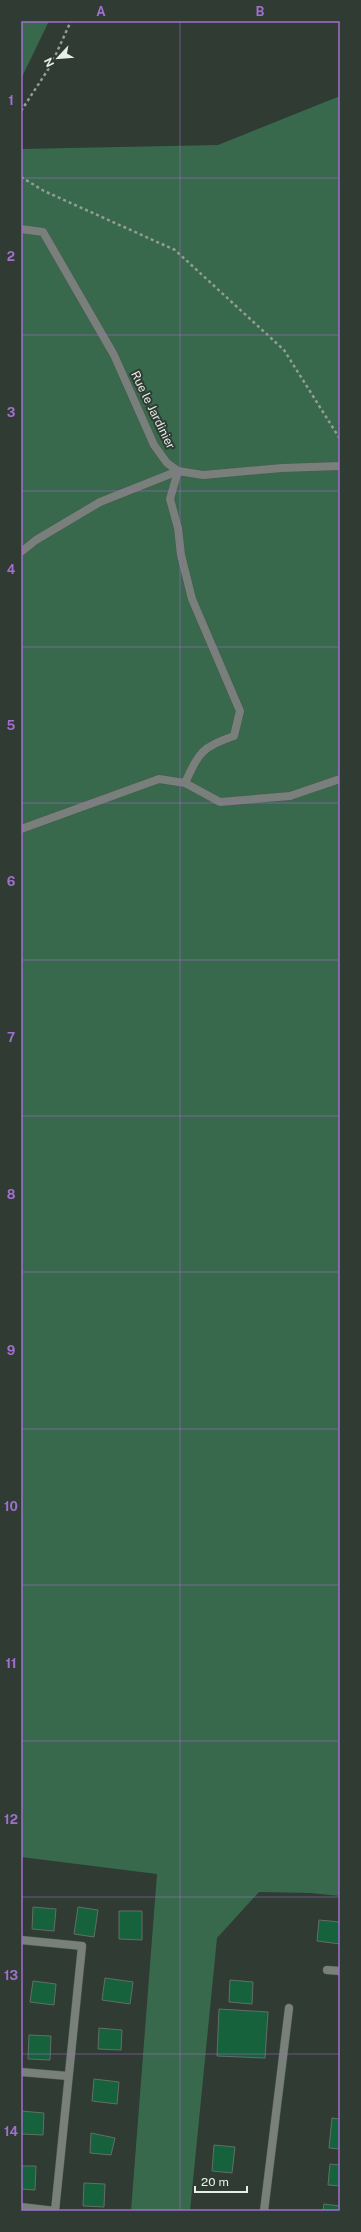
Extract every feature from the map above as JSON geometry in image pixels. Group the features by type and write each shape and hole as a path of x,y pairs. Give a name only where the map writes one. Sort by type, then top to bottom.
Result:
{"street":[{"name":"Rue le Jardinier","path":"21,229 44,232 114,355 154,445 166,463 178,471"},
{"path":"21,552 36,540 100,502 178,471 203,475 282,468 340,466"},
{"path":"178,471 170,499 192,599 240,711 234,736 214,743 199,754 185,783"},
{"path":"21,829 159,779 185,783 220,802 290,796 340,779"},
{"path":"21,1940 82,1946 55,2211 21,2207"},
{"path":"326,1970 340,1972"},
{"path":"264,2211 289,2008"},
{"path":"21,2072 68,2076"}],"path":[{"path":"21,111 51,65 71,21"},
{"path":"21,177 44,191 175,250 284,350 340,439"}],"green space":[{"path":"21,21 49,21 21,79"},
{"path":"340,96 340,1896 310,1893 259,1892 217,1938 190,2211 131,2211 157,1874 21,1857 21,149 218,145"}],"building":[{"path":"33,1907 56,1909 54,1931 32,1929"},
{"path":"78,1907 98,1910 94,1937 74,1934"},
{"path":"119,1911 142,1911 142,1940 119,1939"},
{"path":"319,1920 340,1922 340,1944 317,1941"},
{"path":"105,1978 133,1982 130,2004 102,2000"},
{"path":"230,1980 253,1982 252,2004 229,2002"},
{"path":"33,1981 56,1984 54,2005 30,2002"},
{"path":"219,2009 268,2012 265,2058 217,2056"},
{"path":"99,2028 122,2030 121,2050 98,2049"},
{"path":"29,2035 51,2036 50,2060 28,2059"},
{"path":"94,2079 119,2082 117,2104 92,2101"},
{"path":"21,2111 44,2113 43,2135 21,2134"},
{"path":"332,2118 340,2119 340,2149 329,2148"},
{"path":"91,2133 115,2138 111,2155 90,2153"},
{"path":"214,2145 235,2147 232,2173 212,2171"},
{"path":"330,2164 340,2165 340,2186 328,2185"},
{"path":"21,2166 36,2166 35,2190 21,2189"},
{"path":"84,2183 105,2184 104,2207 83,2206"},
{"path":"324,2204 340,2206 340,2211 323,2211"}]}
